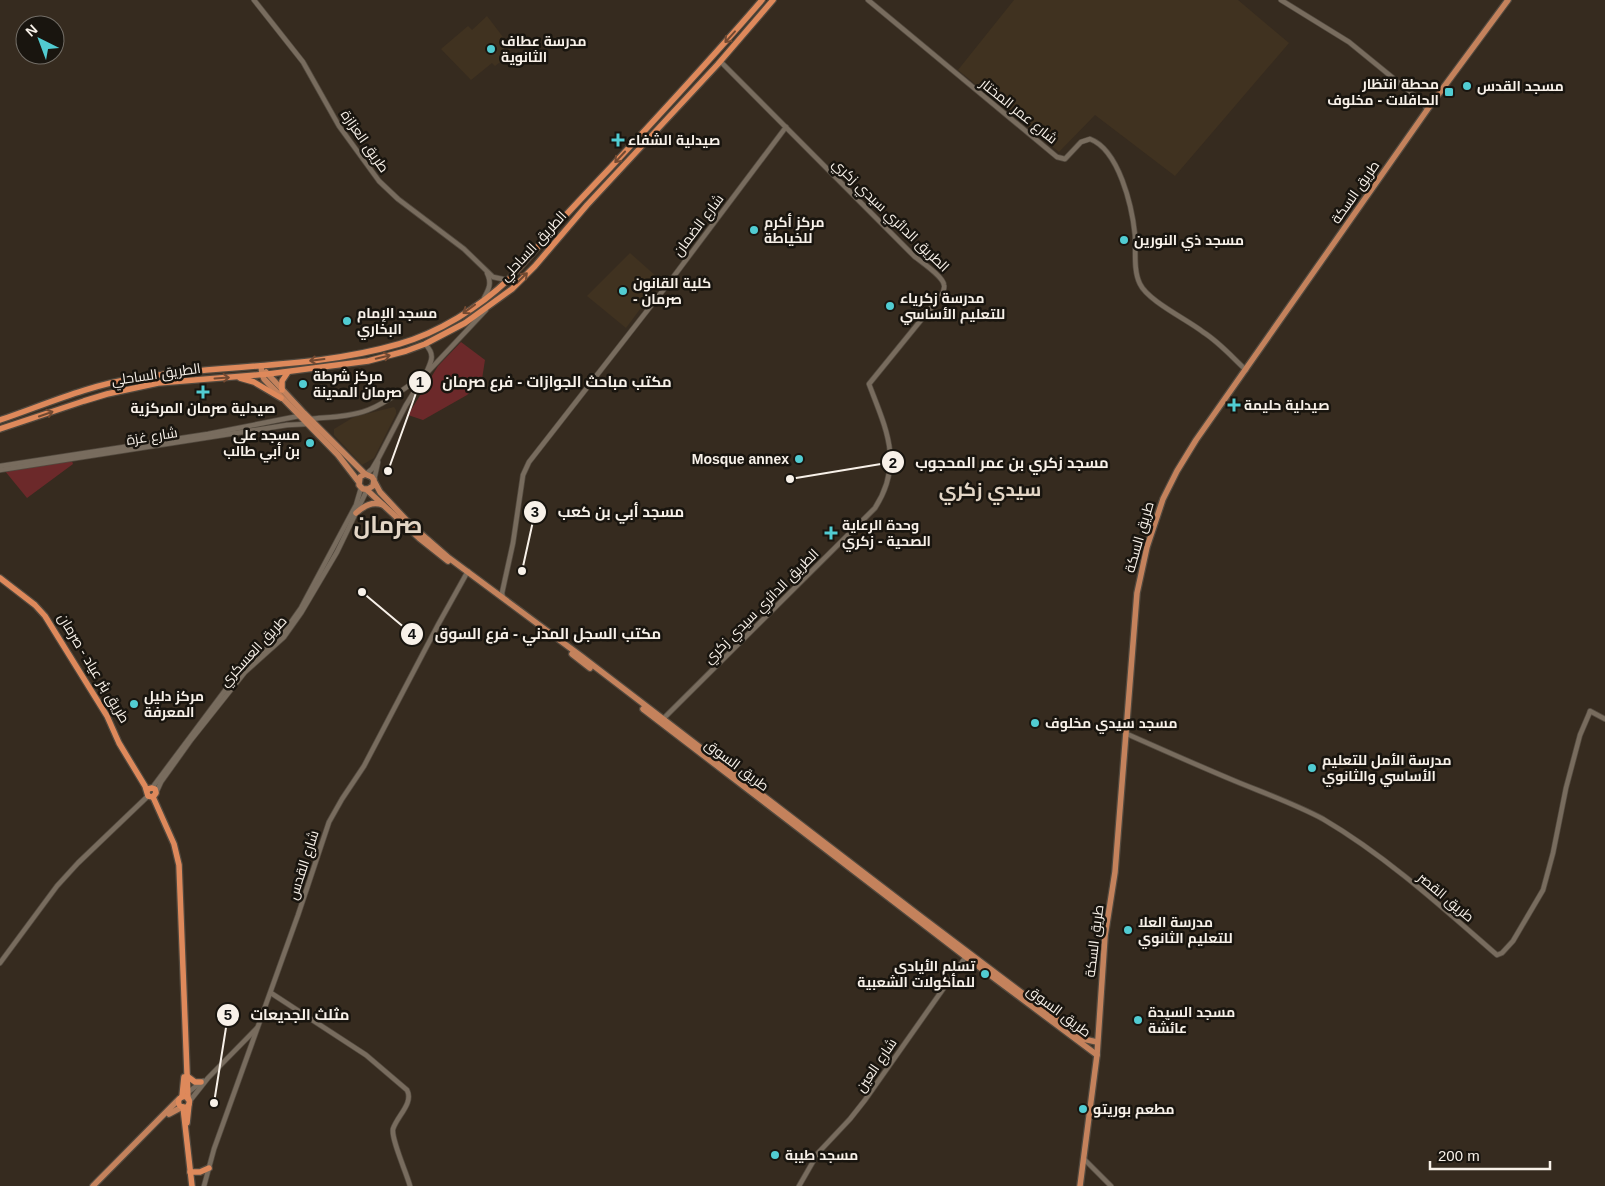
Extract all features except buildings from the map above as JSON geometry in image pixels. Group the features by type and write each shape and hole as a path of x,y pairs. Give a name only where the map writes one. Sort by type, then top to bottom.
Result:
{"highway":[{"name":"الطريق الساحلي","path":"0,420 82,392 133,378 351,355 399,344 417,338 446,324 508,280 762,0"},
{"name":"الطريق الساحلي","path":"0,430 106,394 178,381 238,377 359,363 425,344 465,323 512,289 535,266 587,205 721,62 773,0"},
{"path":"644,131 652,137"},
{"path":"282,390 283,377 289,371"},
{"path":"177,372 178,381"},
{"path":"238,377 254,382 281,398"},
{"name":"طريق بئر عياد - صرمان","path":"0,576 35,605 44,616 107,716 117,739 151,793 174,844 178,860 183,944 186,1099"},
{"name":"طريق بئر عياد - صرمان","path":"186,1052 186,1099"},
{"path":"187,1076 195,1082 201,1082"},
{"path":"186,1099 186,1107 182,1107 192,1186"},
{"path":"186,1099 187,1140"},
{"path":"190,1172 200,1172 209,1168"}],"main road":[{"name":"طريق السكة","path":"1080,1186 1085,1160 1097,1055 1105,936 1115,872 1127,734 1135,607 1147,547 1163,499 1176,471 1196,440 1432,103 1508,0"},
{"path":"261,366 265,374"},
{"name":"طريق السوق","path":"265,374 282,390 302,415"},
{"name":"طريق السوق","path":"265,374 281,398 366,474"},
{"name":"طريق السوق","path":"309,422 362,486 419,538 1097,1055"},
{"path":"366,474 374,480 373,486 362,486 360,477 366,474"},
{"name":"طريق السوق","path":"374,480 380,492 412,526 467,573 493,590 581,656 661,721"},
{"path":"356,513 365,506 375,503 386,506"},
{"name":"طريق السوق","path":"967,955 1083,1039 1097,1042"},
{"path":"93,1186 163,1118 186,1099"},
{"path":"163,1118 182,1107"}],"street":[{"name":"طريق العزازة","path":"254,0 303,62 339,126 375,176 398,199 464,249 495,278 508,280"},
{"name":"شارع عمر المختار","path":"868,0 1057,157 1065,159 1085,139 1094,140 1106,151 1117,167 1131,214 1136,271 1140,285 1166,308 1210,336 1246,370"},
{"path":"1281,0 1349,42 1420,100 1428,109"},
{"name":"الطريق الدائري سيدي زكري","path":"661,721 876,508 887,487 892,458 890,442 869,384 943,293 944,284 940,277 914,256 721,62"},
{"path":"1420,100 1432,103"},
{"name":"شارع الضمان","path":"503,598 524,475 529,462 668,284 786,127"},
{"path":"484,298 490,282 485,270"},
{"path":"425,375 489,307"},
{"path":"366,474 372,470 406,405 425,375 433,357 425,344"},
{"name":"شارع غزة","path":"0,470 358,414 370,410 403,391 425,375"},
{"name":"شارع غزة","path":"0,466 208,434 302,415"},
{"path":"374,480 378,459"},
{"name":"طريق العسكري","path":"151,793 245,672 284,637 301,614 356,513 362,486"},
{"name":"طريق العسكري","path":"151,793 238,673 275,640 301,608 356,505 362,486"},
{"name":"شارع القدس","path":"204,1186 329,822 364,766 425,648 467,573"},
{"path":"493,590 504,586"},
{"name":"طريق القصر","path":"1127,734 1275,797 1335,826 1370,850 1497,955 1502,953 1513,941 1543,890 1553,853 1566,788 1580,735 1590,711 1605,718"},
{"path":"0,962 57,886 78,863 151,793"},
{"name":"شارع العين","path":"799,1186 818,1153 861,1106 967,955"},
{"path":"271,993 366,1055 407,1090 408,1100 396,1123 393,1134 410,1186"},
{"path":"186,1099 258,1027"},
{"path":"186,1099 201,1082 208,1078"},
{"path":"1085,1160 1111,1186"}],"shaded area":[{"path":"1014,0 1238,0 1289,43 1175,176 1095,115 1059,152 958,70"},
{"path":"487,16 512,49 505,54 507,57 495,66 492,63 471,80 441,49 468,26 472,30"},
{"name":"كلية القانون - صرمان","path":"630,253 657,277 654,281 658,285 626,328 587,296"},
{"path":"461,342 485,360 482,379 467,395 423,420 408,415 438,366"},
{"path":"394,407 396,414 374,458 362,465 334,435 334,429 354,417"},
{"path":"72,461 73,464 27,498 5,471"}],"place":[{"name":"مدرسة عطاف الثانوية","path":"491,49"},
{"name":"مسجد القدس","path":"1467,86"},
{"name":"محطة انتظار الحافلات - مخلوف","path":"1449,92"},
{"name":"صيدلية الشفاء","path":"618,140"},
{"name":"مركز أكرم للخياطة","path":"754,230"},
{"name":"مسجد ذي النورين","path":"1124,240"},
{"name":"كلية القانون - صرمان","path":"623,291"},
{"name":"مدرسة زكرياء للتعليم الأساسي","path":"890,306"},
{"name":"مسجد الإمام البخاري","path":"347,321"},
{"name":"مركز شرطة صرمان المدينة","path":"303,384"},
{"name":"صيدلية صرمان المركزية","path":"203,392"},
{"name":"صيدلية حليمة","path":"1234,405"},
{"name":"مسجد علي بن أبي طالب","path":"310,443"},
{"name":"Mosque annex","path":"799,459"},
{"name":"مكتب مباحث الجوازات - فرع صرمان","path":"388,471"},
{"name":"مسجد زكري بن عمر المحجوب","path":"790,479"},
{"name":"وحدة الرعاية الصحية - زكري","path":"831,533"},
{"name":"مسجد أبي بن كعب","path":"522,571"},
{"name":"مكتب السجل المدني - فرع السوق","path":"362,592"},
{"name":"مركز دليل المعرفة","path":"134,704"},
{"name":"مسجد سيدي مخلوف","path":"1035,723"},
{"name":"مدرسة الأمل للتعليم الأساسي والثانوي","path":"1312,768"},
{"name":"مدرسة العلا للتعليم الثانوي","path":"1128,930"},
{"name":"تسلم الأيادي للمأكولات الشعبية","path":"985,974"},
{"name":"مسجد السيدة عائشة","path":"1138,1020"},
{"name":"مثلث الجديعات","path":"214,1103"},
{"name":"مطعم بوريتو","path":"1083,1109"},
{"name":"مسجد طيبة","path":"775,1155"}],"district":[{"name":"سيدي زكري","path":"990,489"},
{"name":"صرمان","path":"388,524"}]}
